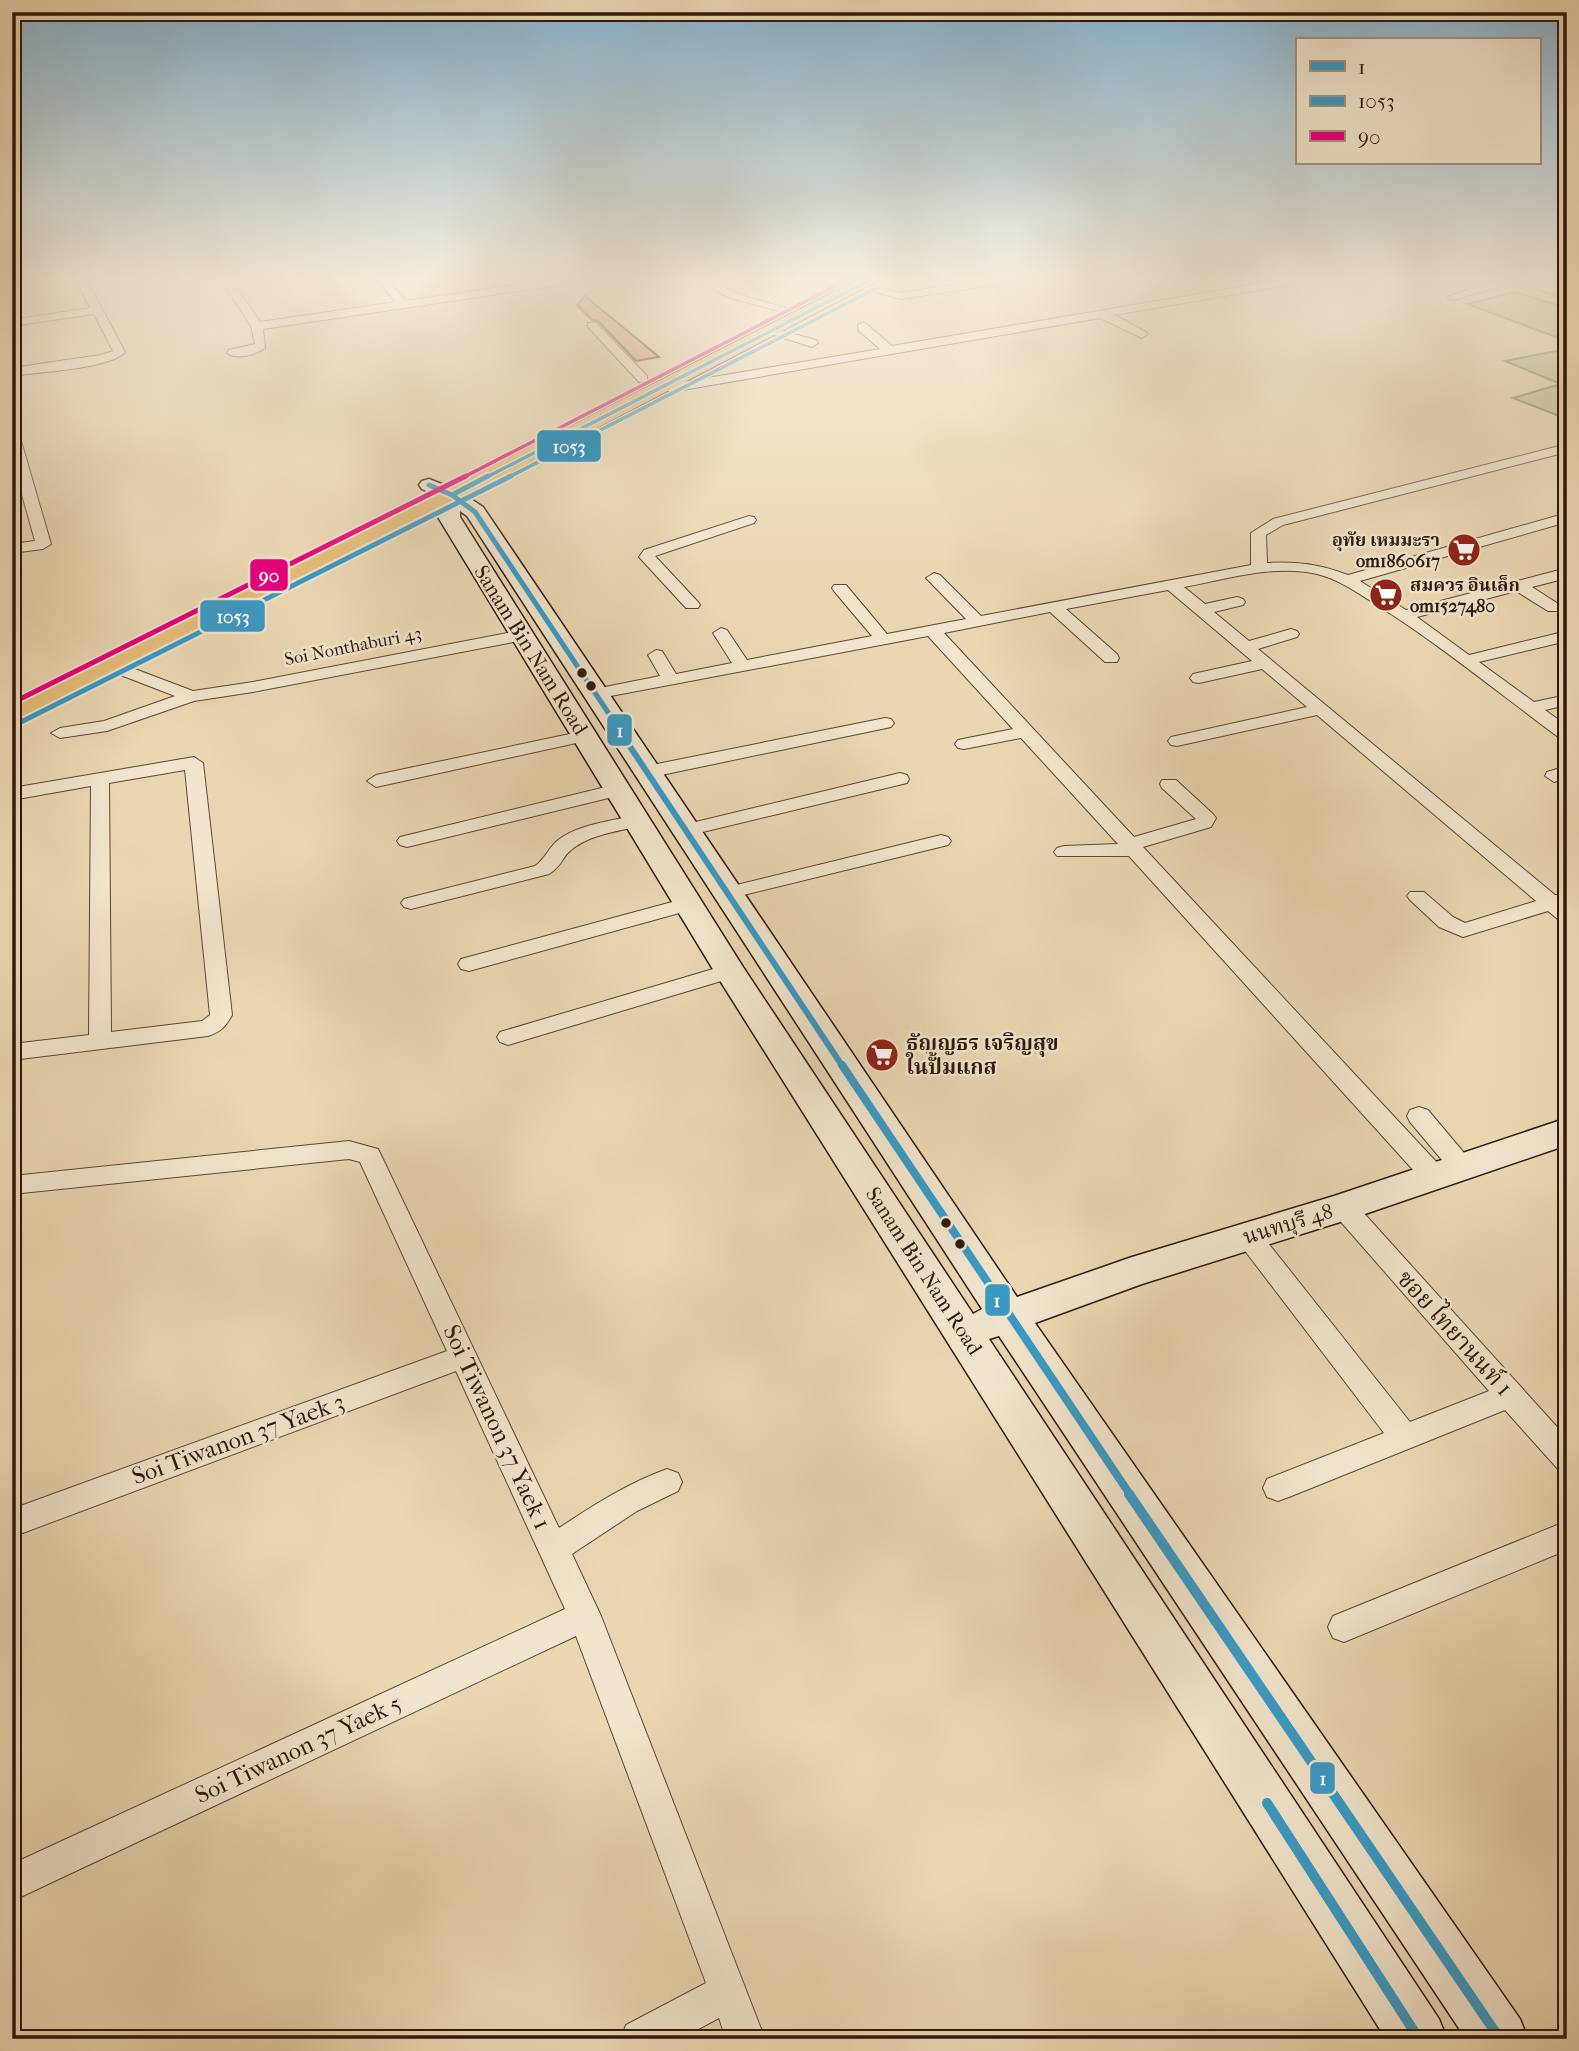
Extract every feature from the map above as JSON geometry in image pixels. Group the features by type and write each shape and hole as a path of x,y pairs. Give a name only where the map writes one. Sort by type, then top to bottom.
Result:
{"main road":[{"path":"12,715 111,666 652,375"},
{"path":"12,688 686,375"},
{"name":"Sanam Bin Nam Road","path":"441,490 449,517 584,736 634,794 686,831 1009,1316 1500,2039"},
{"name":"Sanam Bin Nam Road","path":"441,490 475,512 595,694 634,794 687,904 1419,2039"},
{"name":"นนทบุรี 48","path":"963,1331 1132,1272 1343,1207 1567,1131"}],"street":[{"path":"639,375 643,379"},
{"path":"662,387 750,375"},
{"path":"12,434 43,544 12,549"},
{"path":"1259,568 1258,533 1278,522 1567,448"},
{"path":"1347,580 1567,517"},
{"path":"692,605 647,557 649,553 749,520"},
{"path":"595,694 1259,568 1292,566 1321,570 1347,580 1404,615 1567,736"},
{"path":"1404,615 1567,573"},
{"path":"934,578 978,622"},
{"path":"1172,585 1562,906"},
{"path":"1518,585 1554,608"},
{"path":"840,588 884,640"},
{"path":"1202,610 1237,602"},
{"path":"1055,608 1111,658"},
{"path":"933,631 1132,847 1447,1170"},
{"path":"721,633 743,666"},
{"path":"1246,647 1291,634"},
{"name":"Soi Nonthaburi 43","path":"191,696 253,687 523,635"},
{"path":"1467,660 1567,636"},
{"path":"656,655 671,680"},
{"path":"1199,678 1265,663"},
{"path":"111,666 191,696"},
{"path":"60,733 107,726 191,696"},
{"path":"1531,708 1567,700"},
{"path":"1177,741 1321,709"},
{"path":"407,841 634,794 885,723"},
{"path":"964,744 1026,732"},
{"path":"376,781 584,736"},
{"path":"12,794 194,763 221,1015 217,1023 208,1028 12,1052"},
{"path":"100,779 100,1041"},
{"path":"686,831 900,779"},
{"path":"1064,852 1132,847 1203,823 1206,818 1169,784"},
{"path":"411,903 542,870 554,862 555,854 568,841 634,794"},
{"path":"727,892 942,841"},
{"path":"1417,896 1446,922 1463,930 1562,906"},
{"path":"469,964 687,904"},
{"path":"508,1037 730,971"},
{"path":"1419,1116 1447,1170"},
{"name":"Soi Tiwanon 37 Yaek 1","path":"12,1185 360,1151 369,1155 585,1615 746,2039"},
{"name":"ซอย ไทยานนท์ 1","path":"1343,1207 1567,1459"},
{"path":"1248,1236 1405,1438"},
{"name":"Soi Tiwanon 37 Yaek 3","path":"12,1523 464,1356"},
{"path":"1278,1488 1510,1395"},
{"path":"553,1549 626,1501 667,1482"},
{"path":"1344,1627 1567,1535"},
{"name":"Soi Tiwanon 37 Yaek 5","path":"12,1883 585,1615"},
{"path":"640,2039 727,1992"}],"green space":[{"path":"1538,375 1567,375 1567,419 1513,398 1561,384"}],"transit line":[{"name":"90","path":"12,703 663,375"},
{"name":"1","path":"452,495 686,375"},
{"name":"1053","path":"17,724 708,375"},
{"name":"1","path":"429,485 452,495 475,512 1008,1316 1500,2039"},
{"name":"1","path":"1267,1803 1419,2039"}],"place":[{"name":"อุทัย เหมมะรา om1860617","path":"1464,550"},
{"name":"สมควร อินเล็ก om1527480","path":"1386,595"},
{"name":"ธัญญธร เจริญสุข ในปั้มแกส","path":"882,1055"}]}
